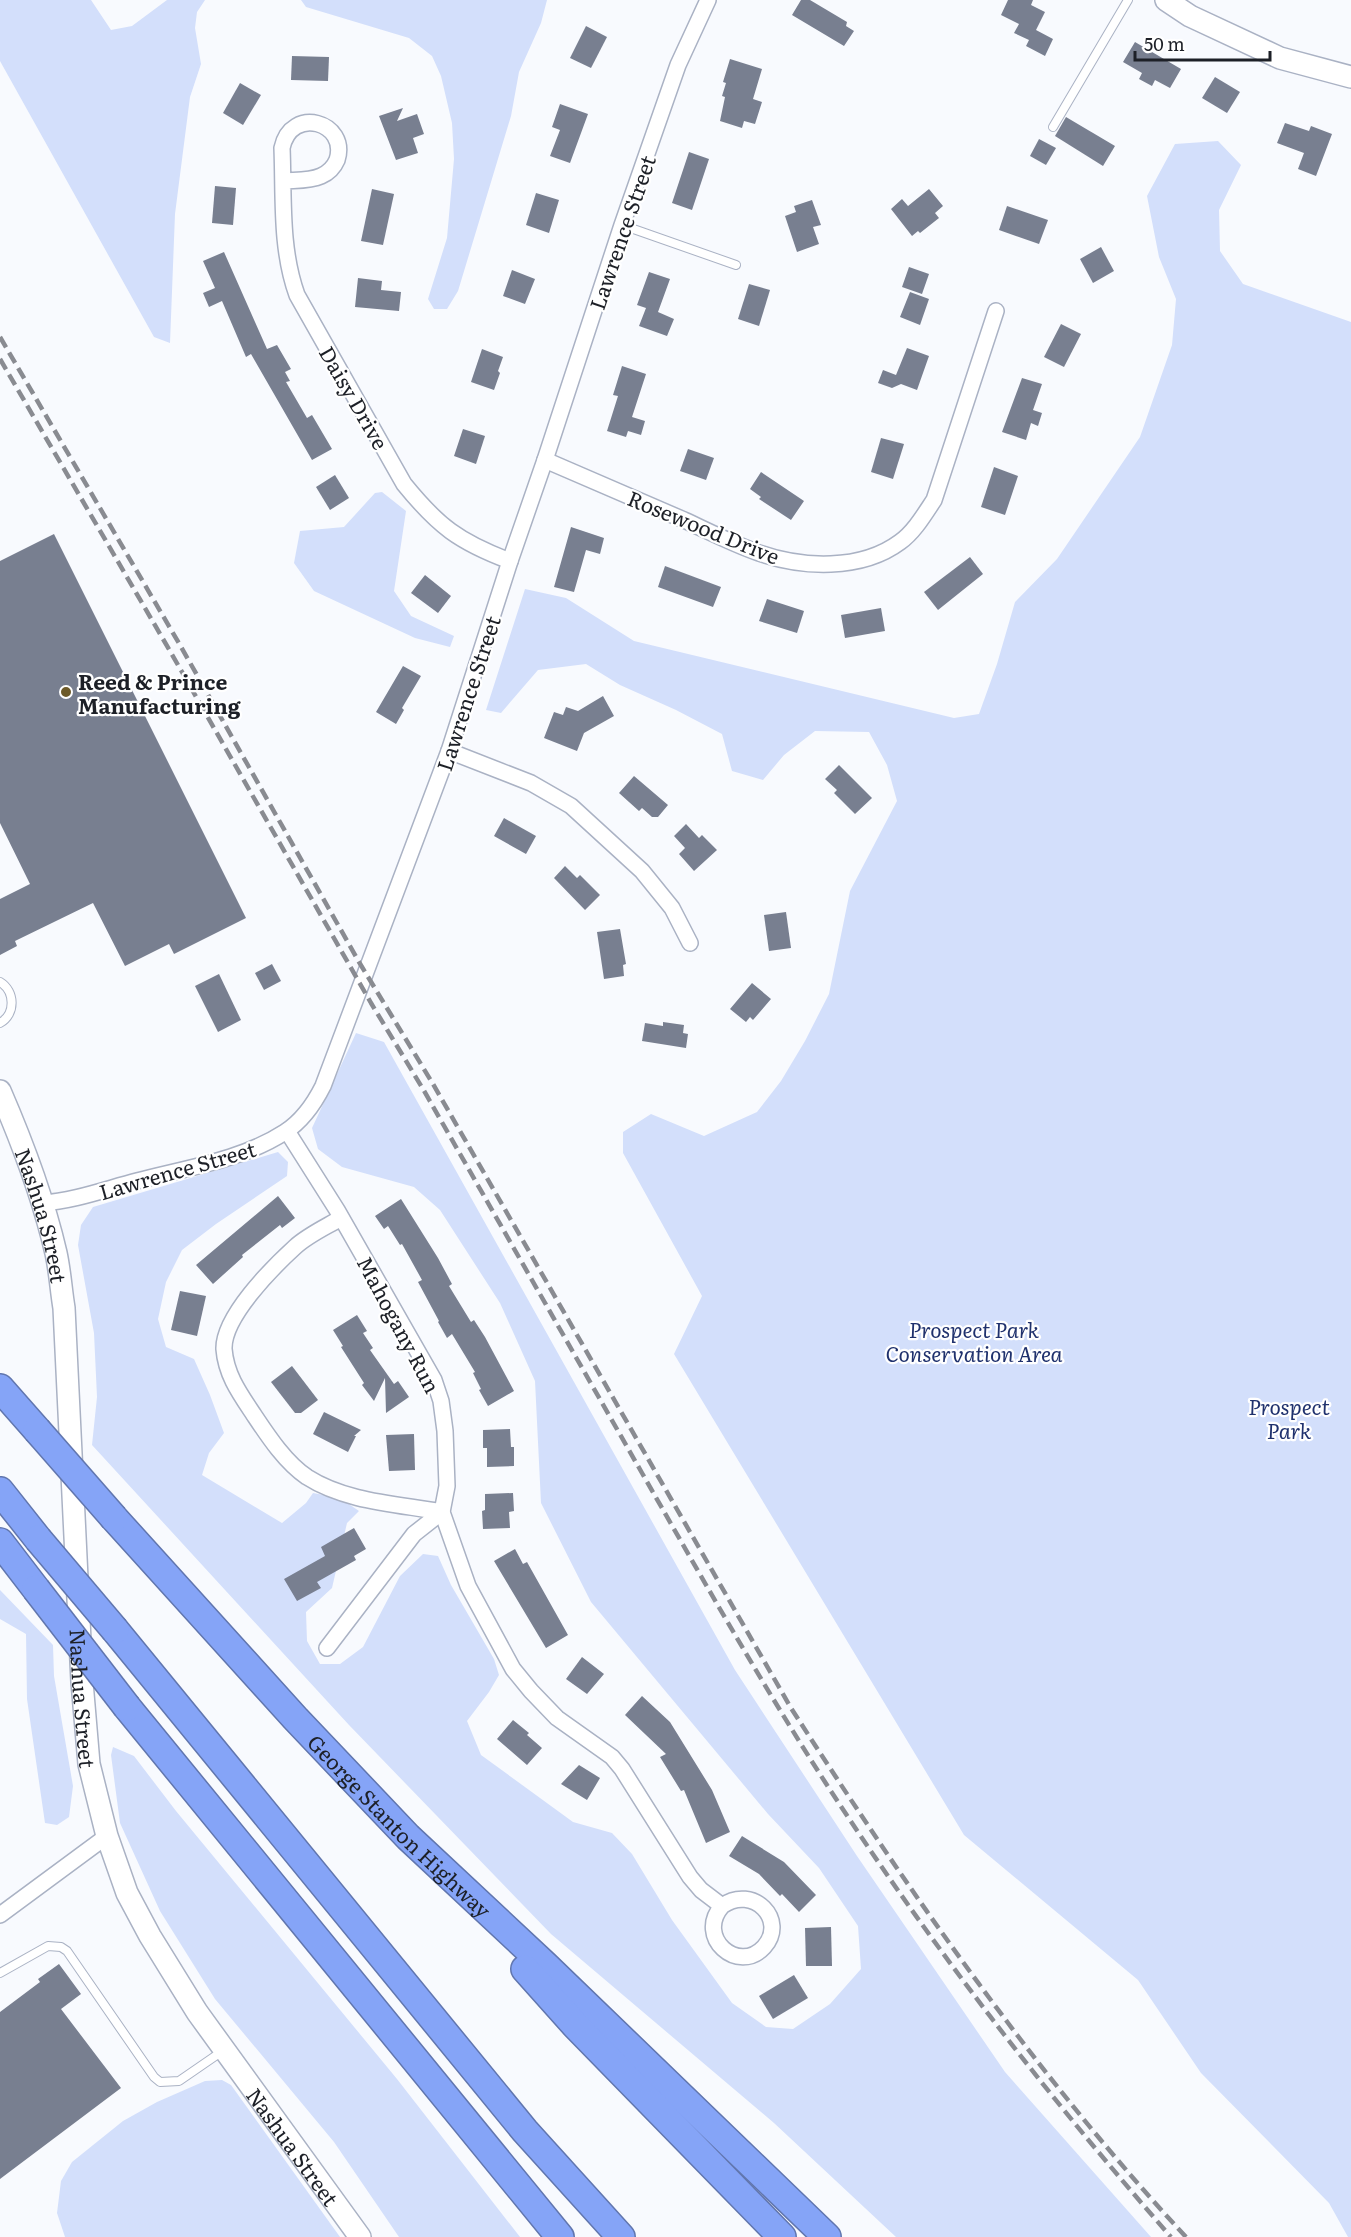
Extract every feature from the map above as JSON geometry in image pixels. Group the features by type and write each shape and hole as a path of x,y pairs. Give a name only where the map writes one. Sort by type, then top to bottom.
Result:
{"highway":[{"name":"George Stanton Highway","path":"0,1388 287,1710 408,1837 827,2237"},
{"path":"0,1491 518,2122 621,2237"},
{"path":"0,1542 127,1707 560,2237"},
{"path":"408,1837 575,2025 782,2237"}],"main road":[{"path":"1166,0 1190,16 1280,58 1351,77"},
{"name":"Nashua Street","path":"0,1091 22,1143 42,1203 56,1254 64,1308 82,1683 89,1764 107,1836 128,1893 150,1936 197,2012 360,2237"}],"street":[{"name":"Lawrence Street","path":"42,1203 92,1193 239,1154 260,1146 287,1131 314,1104 323,1086 449,751 622,225 678,64 708,0"},
{"name":"Daisy Drive","path":"284,181 315,178 331,169 338,152 336,140 329,130 312,122 300,124 290,131 282,148 286,252 290,276 297,295 404,484 425,510 450,532 478,549 510,561"},
{"name":"Rosewood Drive","path":"545,460 759,553 798,562 859,561 882,553 901,542 918,525 934,500 996,311"},
{"path":"449,751 531,783 571,806 642,871 672,908 690,943"},
{"name":"Mahogany Run","path":"287,1131 341,1218 435,1380 441,1401 445,1431 447,1486 442,1512 468,1586 513,1669 557,1718 612,1757 622,1769 690,1877 700,1890 723,1906"},
{"path":"341,1218 296,1246 254,1290 238,1311 225,1337 224,1350 229,1375 266,1433 284,1455 306,1476 356,1497 442,1512"},
{"path":"327,1648 414,1534 442,1512"},
{"path":"0,1915 107,1836"}],"lane":[{"path":"1053,127 1128,0"},
{"path":"622,225 736,265"},
{"path":"0,982 11,994 12,1006 0,1023"},
{"path":"0,1973 48,1946 61,1947 67,1951 154,2077 160,2082 180,2081 224,2050"}],"green space":[{"path":"0,0 91,0 111,30 132,26 167,0 205,0 197,12 195,28 201,64 190,97 175,214 170,343 154,337 0,61"},
{"path":"301,0 547,0 541,23 519,72 511,116 458,291 447,309 434,309 428,299 447,238 454,159 452,123 441,76 432,56 409,38 306,7"},
{"name":"Prospect Park Conservation Area","path":"1218,141 1241,165 1219,210 1220,251 1243,284 1351,322 1351,2237 1348,2237 1329,2203 1201,2073 1138,1980 964,1835 674,1354 702,1296 623,1153 623,1132 651,1114 704,1136 757,1112 781,1081 829,994 850,891 897,801 887,765 869,732 815,731 784,755 763,780 732,771 722,734 620,685 586,664 538,670 501,713 486,710 525,589 566,598 634,641 954,718 979,714 997,664 1015,602 1057,559 1140,437 1172,345 1176,299 1159,257 1147,196 1175,144"},
{"path":"382,492 406,511 394,591 411,616 454,636 450,647 415,638 314,591 294,563 300,531 344,527 375,493"},
{"path":"356,1033 384,1042 735,1670 857,1856 1005,2072 1151,2237 896,2237 774,2123 551,1934 349,1725 92,1445 97,1397 94,1333 78,1245 81,1225 93,1207 278,1152 288,1162 287,1176 182,1250 166,1282 158,1319 166,1347 194,1359 224,1433 209,1453 202,1475 282,1523 306,1503 313,1493 340,1498 359,1511 347,1523 332,1588 306,1612 307,1641 320,1664 340,1664 363,1647 400,1576 423,1554 438,1556 451,1585 494,1659 499,1675 467,1721 481,1755 573,1822 612,1833 632,1854 672,1920 732,2003 766,2027 793,2029 830,2004 861,1969 858,1926 819,1868 768,1814 591,1602 541,1503 535,1381 500,1303 440,1210 414,1187 342,1167 318,1149 312,1128"},
{"path":"0,1590 53,1645 54,1676 73,1786 69,1817 57,1825 45,1823 27,1699 26,1634 0,1619"},
{"path":"113,1747 134,1756 176,1811 397,2079 520,2237 399,2237 334,2142 215,1999 160,1911 120,1823 111,1755"},
{"path":"222,2080 231,2085 340,2237 65,2237 57,2213 61,2181 72,2162 123,2121 157,2102 205,2081"}],"building":[{"path":"801,0 810,0 847,22 846,26 854,31 844,46 792,15"},
{"path":"1008,0 1033,0 1031,5 1045,12 1036,30 1053,39 1045,56 1026,46 1029,40 1014,33 1019,24 1001,15"},
{"path":"586,26 607,37 591,68 570,58"},
{"path":"1135,42 1181,69 1170,88 1155,80 1152,86 1139,79 1142,73 1123,62"},
{"path":"292,56 329,57 328,81 291,80"},
{"path":"730,59 762,69 753,99 762,102 755,124 744,121 742,128 720,121 725,97 722,96 726,83 723,82"},
{"path":"1215,77 1240,92 1227,113 1202,98"},
{"path":"240,83 261,95 243,125 223,113"},
{"path":"560,104 588,114 570,163 550,156 560,130 552,127"},
{"path":"403,108 397,121 417,114 424,134 413,138 418,153 396,160 379,116"},
{"path":"1066,117 1115,146 1103,166 1055,136"},
{"path":"1285,123 1309,131 1311,126 1332,134 1316,176 1298,169 1304,153 1277,143"},
{"path":"1039,139 1056,148 1046,165 1030,156"},
{"path":"689,152 709,159 692,210 672,203"},
{"path":"215,186 236,188 233,225 212,223"},
{"path":"372,189 394,194 383,245 361,241"},
{"path":"929,189 943,206 935,213 939,218 920,233 918,231 912,236 891,209 902,199 908,206"},
{"path":"536,193 559,200 549,233 526,225"},
{"path":"812,200 821,225 813,227 819,244 797,252 785,216 796,212 794,206"},
{"path":"1007,206 1048,220 1039,244 999,230"},
{"path":"1101,247 1114,271 1093,283 1080,259"},
{"path":"224,252 267,349 277,345 291,369 285,372 290,381 286,382 307,418 312,415 332,449 312,460 251,354 246,357 222,301 209,307 203,293 215,288 203,261"},
{"path":"909,267 929,274 922,294 902,287"},
{"path":"512,270 535,279 525,304 503,296"},
{"path":"649,272 670,279 658,312 674,319 667,336 639,326 646,308 637,305"},
{"path":"358,278 382,281 381,290 401,292 399,311 355,307"},
{"path":"749,284 770,290 759,326 738,319"},
{"path":"910,292 929,299 920,325 900,317"},
{"path":"1061,324 1081,334 1064,367 1044,357"},
{"path":"907,348 929,356 917,390 901,384 892,388 878,383 883,370 896,375"},
{"path":"482,349 503,357 494,390 471,382"},
{"path":"622,366 646,374 632,417 645,421 641,435 628,431 626,437 607,431 618,396 613,395"},
{"path":"1022,378 1042,384 1033,410 1042,413 1038,426 1031,423 1026,440 1002,432"},
{"path":"463,429 485,436 476,464 454,456"},
{"path":"881,438 904,444 893,479 871,472"},
{"path":"688,449 714,458 706,480 680,471"},
{"path":"994,467 1018,476 1005,515 981,507"},
{"path":"761,472 804,501 791,520 759,499 761,497 750,489"},
{"path":"335,475 349,498 330,510 316,487"},
{"path":"571,527 604,538 600,554 586,550 574,592 554,587"},
{"name":"Reed & Prince Manufacturing","path":"54,534 246,918 174,954 169,944 125,966 93,903 15,941 17,946 0,955 0,899 30,884 0,823 0,561"},
{"path":"970,557 983,574 938,610 924,592"},
{"path":"665,566 721,587 713,607 658,587"},
{"path":"425,575 451,596 438,613 411,593"},
{"path":"767,599 804,611 797,633 759,621"},
{"path":"881,608 885,631 845,638 841,615"},
{"path":"403,666 421,676 402,708 404,710 396,724 376,712"},
{"path":"603,696 614,716 584,733 577,751 544,738 554,712 563,715 566,707 578,711"},
{"path":"839,765 872,798 855,814 834,793 837,790 825,779"},
{"path":"634,776 668,805 658,817 652,817 642,808 639,811 619,793"},
{"path":"504,818 536,836 526,854 494,836"},
{"path":"686,824 699,838 702,835 717,850 694,871 679,854 685,848 674,836"},
{"path":"565,866 577,878 580,875 600,895 585,910 554,878"},
{"path":"786,912 791,948 769,951 764,915"},
{"path":"620,929 626,964 623,965 624,976 604,979 597,932"},
{"path":"272,964 281,981 264,990 255,973"},
{"path":"219,974 241,1020 218,1032 195,986"},
{"path":"752,983 771,999 753,1020 750,1017 746,1022 730,1009"},
{"path":"663,1022 684,1025 683,1033 688,1034 686,1048 642,1041 645,1023 663,1026"},
{"path":"278,1196 295,1218 282,1228 280,1225 242,1255 243,1257 213,1284 196,1265"},
{"path":"401,1199 438,1258 452,1284 449,1286 471,1322 474,1320 485,1337 514,1391 488,1406 479,1390 481,1389 473,1373 475,1372 452,1334 447,1338 438,1322 418,1282 422,1280 402,1244 400,1245 388,1226 384,1229 375,1216"},
{"path":"180,1291 206,1296 197,1336 171,1330"},
{"path":"357,1315 367,1331 363,1333 373,1348 370,1350 394,1384 398,1381 409,1397 386,1413 385,1378 374,1401 362,1385 364,1383 333,1330"},
{"path":"292,1366 318,1400 301,1413 295,1413 271,1382"},
{"path":"324,1412 361,1430 354,1436 356,1436 348,1452 313,1434"},
{"path":"510,1429 511,1447 514,1447 514,1466 487,1467 487,1448 483,1448 483,1430"},
{"path":"414,1434 415,1470 389,1471 386,1435"},
{"path":"513,1493 514,1511 509,1512 510,1528 483,1529 482,1511 485,1510 485,1494"},
{"path":"354,1528 366,1549 354,1556 356,1560 317,1582 321,1588 297,1601 284,1579 325,1556 321,1547"},
{"path":"515,1549 523,1564 527,1562 568,1635 546,1648 494,1561"},
{"path":"582,1657 604,1674 587,1694 566,1679"},
{"path":"642,1696 670,1722 712,1790 730,1832 706,1843 684,1790 681,1791 660,1757 666,1754 625,1715"},
{"path":"513,1720 542,1748 527,1765 497,1739"},
{"path":"579,1765 600,1778 587,1800 561,1784"},
{"path":"742,1836 784,1862 816,1895 799,1912 759,1874 729,1856"},
{"path":"831,1927 832,1966 806,1966 805,1928"},
{"path":"59,1964 81,1994 61,2009 121,2088 0,2179 0,2012 40,1982 38,1979"},
{"path":"794,1975 808,1998 773,2019 759,1996"}],"railway":[{"path":"0,337 180,645 359,962 433,1084 791,1708 929,1914 1026,2047 1131,2175 1186,2237"},
{"path":"0,359 371,1003 423,1089 714,1599 788,1723 878,1862 957,1972 1040,2080 1171,2237"}],"place":[{"name":"Reed & Prince Manufacturing","path":"66,692"}],"park label":[{"name":"Prospect Park","path":"1289,1417"}]}
